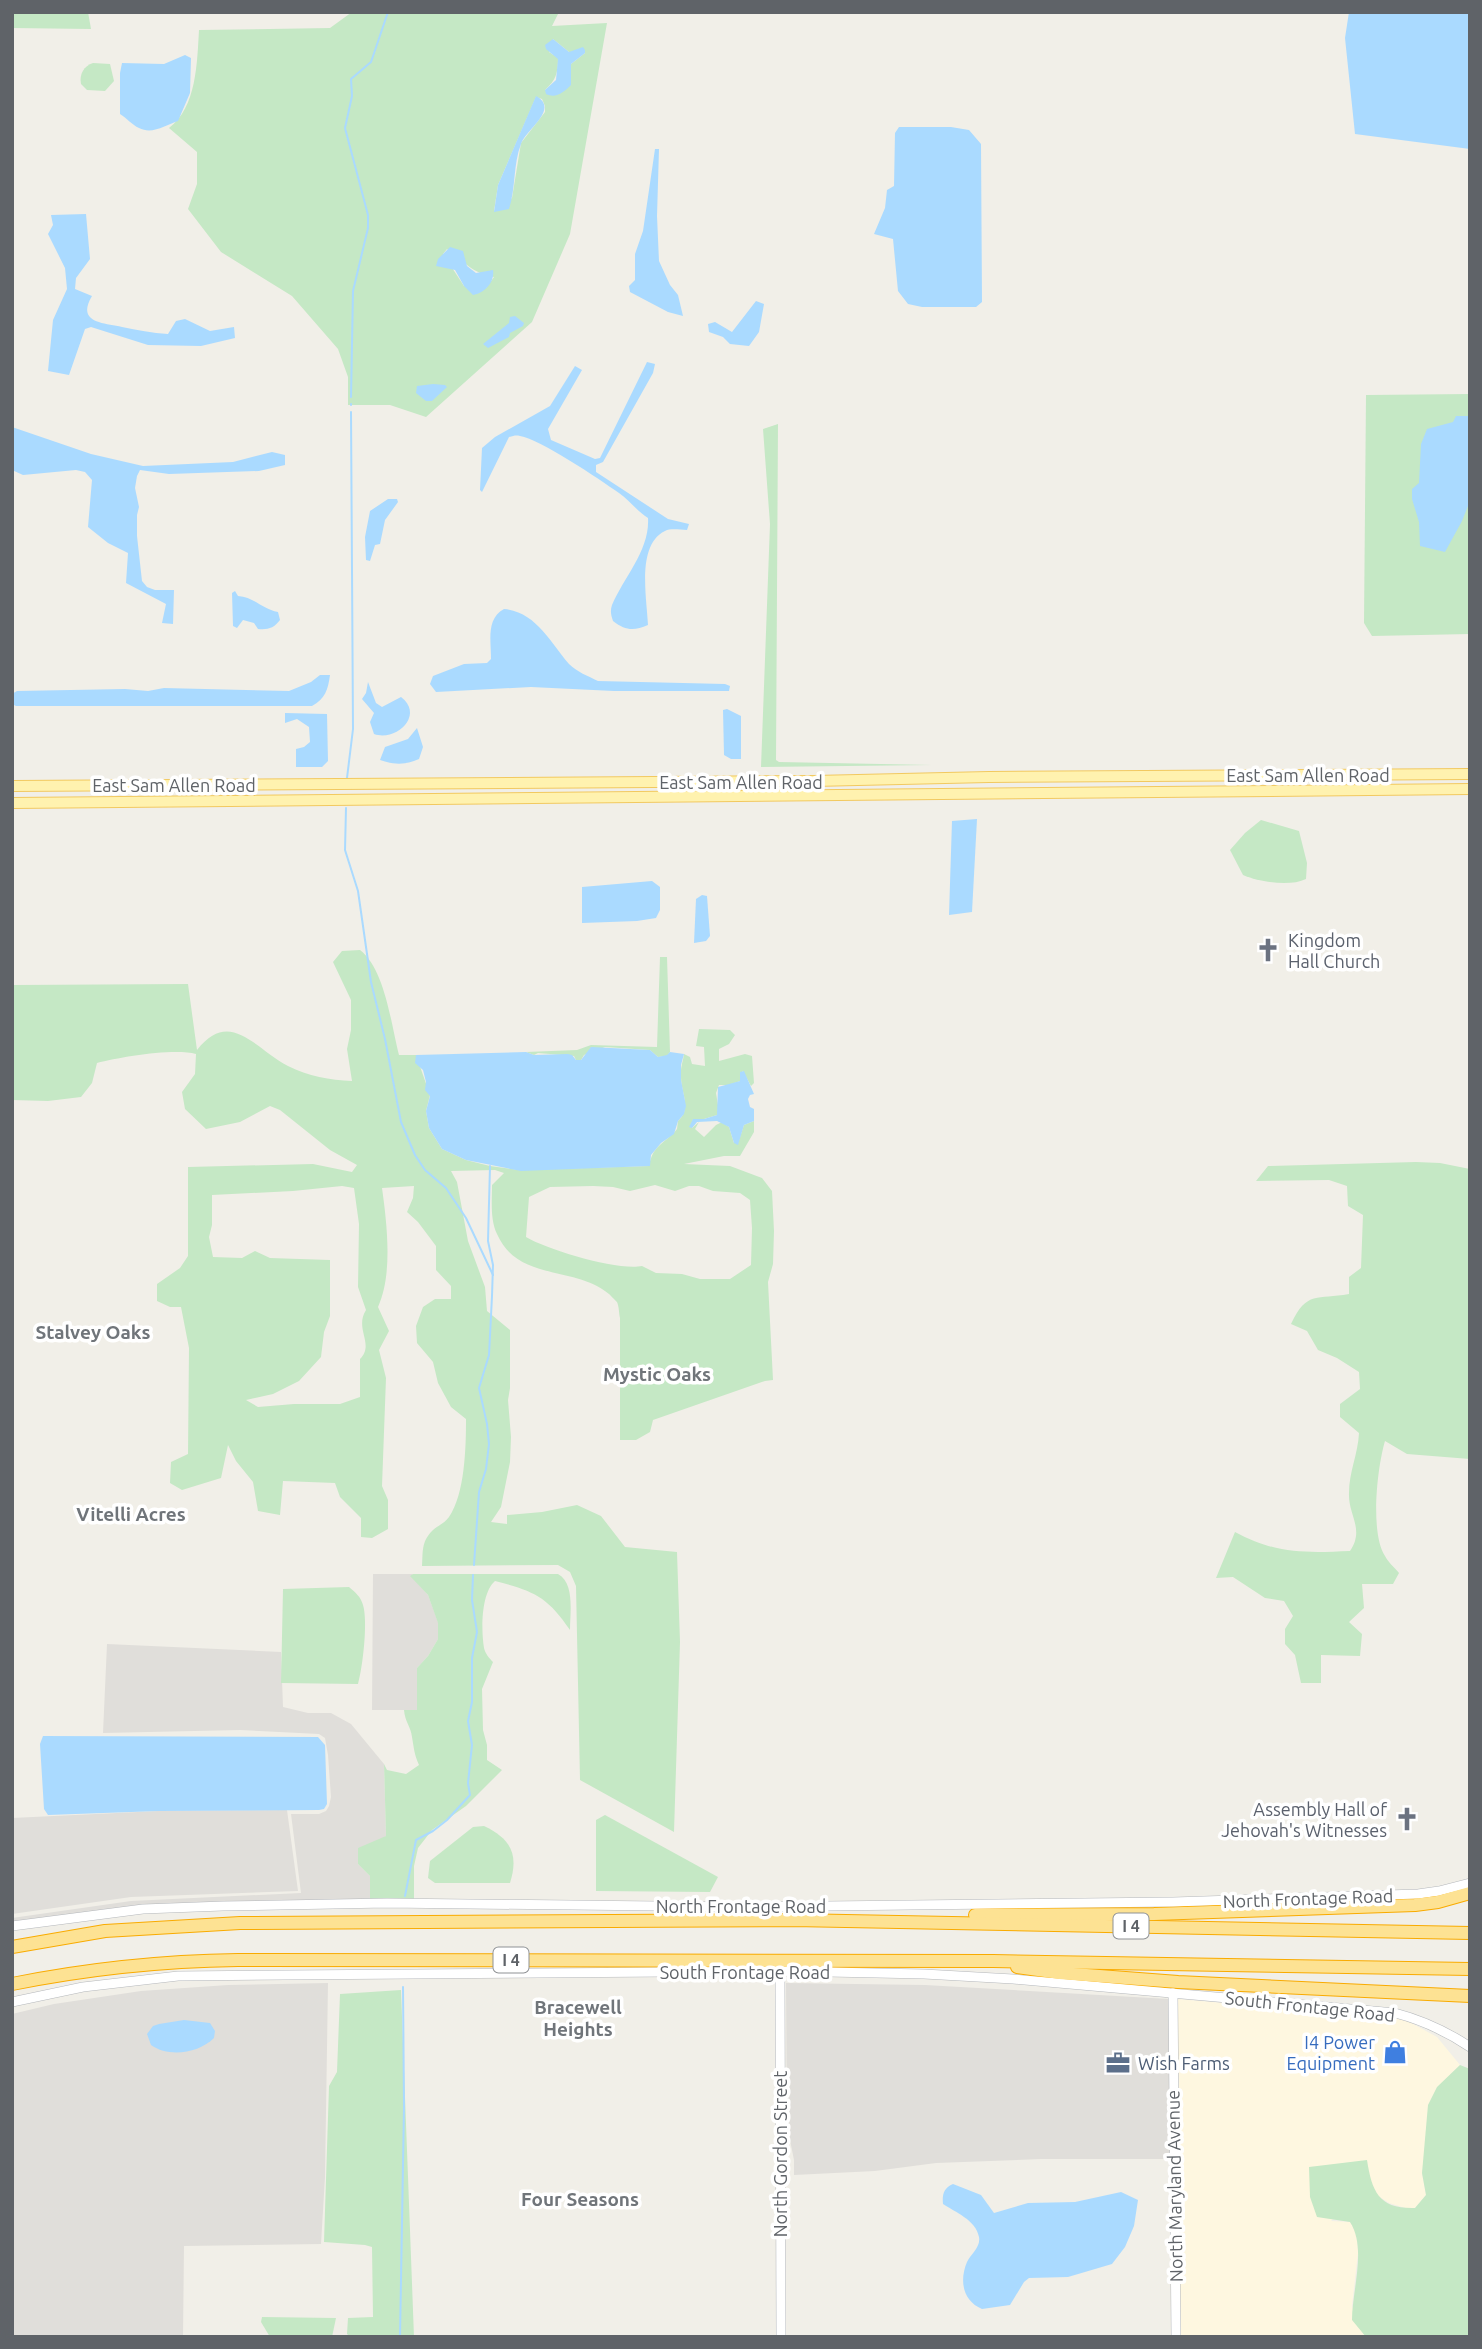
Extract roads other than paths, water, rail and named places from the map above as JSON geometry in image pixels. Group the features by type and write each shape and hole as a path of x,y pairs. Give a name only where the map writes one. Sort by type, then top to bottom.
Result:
{"highway":[{"path":"793,1920 1178,1913 1415,1905 1470,1893"},
{"name":"I 4","path":"12,1947 145,1927 240,1923 793,1920 1470,1933"},
{"path":"12,1941 58,1938"},
{"name":"I 4","path":"12,1985 145,1964 224,1960 993,1961 1470,1969"},
{"path":"993,1961 1023,1969 1165,1981 1470,1996"}],"main road":[{"name":"East Sam Allen Road","path":"12,786 814,782 1015,777 1470,774"},
{"name":"East Sam Allen Road","path":"12,803 1470,789"}],"street":[{"name":"North Frontage Road","path":"12,1926 142,1909 223,1906 415,1903 744,1907 1173,1902 1418,1894 1439,1892 1470,1883"},
{"name":"South Frontage Road","path":"12,2002 83,1987 178,1976 780,1971 1013,1979 1395,2013 1420,2020 1470,2047"},
{"name":"North Gordon Street","path":"780,1971 781,2337"},
{"name":"North Maryland Avenue","path":"1172,1993 1176,2337"}],"water":[{"path":"1349,12 1470,12 1470,149 1355,134 1345,38"},
{"path":"553,39 569,52 583,47 585,53 571,64 571,85 553,96 546,94 545,90 556,80 558,59 545,45"},
{"path":"185,55 191,58 190,93 178,121 159,129 144,130 120,114 122,63 164,64"},
{"path":"536,96 542,101 543,113 521,144 509,209 494,212 498,185"},
{"path":"899,127 951,127 969,130 981,144 982,302 976,307 922,307 908,304 898,291 893,239 874,234 885,208 887,190 894,186 895,133"},
{"path":"655,149 659,149 659,261 670,285 678,295 683,316 668,312 630,292 629,286 635,280 635,254 643,231"},
{"path":"86,214 90,259 76,278 75,289 92,296 87,312 89,317 107,324 168,334 176,321 185,319 210,331 234,327 235,338 201,346 148,345 91,327 85,329 69,375 48,371 53,320 67,289 65,268 48,234 53,225 51,215"},
{"path":"450,247 463,251 467,266 476,273 493,270 491,283 485,289 473,295 455,270 436,266 438,259"},
{"path":"756,301 764,304 759,332 749,346 730,344 723,337 709,332 708,324 715,322 732,332"},
{"path":"515,316 524,323 523,326 488,348 483,344 509,323 510,317"},
{"path":"647,362 655,364 653,373 603,462 596,465 596,472 668,519 689,524 687,530 665,531 656,538 650,548 645,574 648,625 630,629 613,621 611,609 641,552 648,530 648,518 619,493 584,470 541,444 518,436 509,437 482,492 482,448 495,437 550,406 575,366 582,370 548,429 551,440 595,459 600,458"},
{"path":"433,384 447,387 432,401 426,401 416,393 417,386"},
{"path":"1456,416 1470,416 1470,501 1445,552 1420,546 1419,522 1412,489 1419,483 1421,444 1427,429 1453,422"},
{"path":"12,427 91,454 143,466 233,462 272,452 285,455 285,465 259,471 169,474 140,470 135,488 139,507 137,536 142,581 155,590 174,590 173,624 162,623 166,604 126,583 128,553 108,543 88,527 92,480 85,472 76,470 23,475 12,470"},
{"path":"388,499 397,499 398,502 385,520 380,544 375,545 370,561 366,560 365,537 370,511"},
{"path":"235,591 238,596 249,598 278,612 280,620 273,627 265,629 258,629 254,623 243,620 237,628 233,626 232,593"},
{"path":"504,609 515,611 534,622 569,664 598,681 725,684 730,686 729,691 614,691 531,687 436,692 430,684 433,676 464,664 487,663 491,659 492,624 498,613"},
{"path":"320,675 330,675 328,685 323,697 312,706 12,704 12,694 17,691 148,691 164,688 289,691"},
{"path":"368,682 376,703 382,707 401,697 408,704 409,719 399,731 374,734 370,722 374,713 362,699"},
{"path":"727,709 741,716 741,759 731,759 724,755 723,710"},
{"path":"285,713 327,714 328,761 322,767 296,767 296,749 310,742 309,727 297,719 285,723"},
{"path":"417,728 423,747 419,759 400,764 380,760 385,747 408,739"},
{"path":"977,819 972,912 949,915 952,821"},
{"path":"652,881 660,887 660,910 656,918 582,923 582,887"},
{"path":"702,895 707,896 710,936 706,941 694,943 696,899"},
{"path":"591,1047 650,1050 658,1057 670,1052 684,1054 681,1080 686,1106 684,1114 678,1121 674,1134 661,1143 651,1155 650,1166 521,1171 466,1160 442,1149 429,1128 426,1111 430,1096 425,1090 423,1070 415,1063 416,1055 526,1052 534,1055 568,1054 581,1060"},
{"path":"744,1071 754,1094 748,1099 750,1107 754,1109 754,1121 744,1125 738,1145 734,1143 729,1127 717,1121 697,1122 692,1128 689,1127 693,1119 717,1115 718,1087 740,1081 740,1072"},
{"path":"43,1736 318,1737 325,1745 327,1804 324,1809 319,1810 48,1815 44,1809 40,1744"},
{"path":"184,2020 210,2023 215,2031 214,2038 200,2047 184,2052 166,2052 151,2045 147,2034 153,2026"},
{"path":"953,2184 981,2195 994,2213 1028,2203 1075,2202 1121,2192 1138,2200 1134,2226 1125,2247 1112,2264 1068,2277 1029,2278 1010,2305 982,2309 967,2296 963,2283 967,2262 979,2244 977,2231 964,2217 943,2204 944,2192"}],"waterway":[{"path":"351,397 353,291 368,228 368,215 345,128 352,96 351,79 371,62 388,12"},
{"path":"347,778 353,729 351,412"},
{"path":"346,808 345,850 358,891 371,982 401,1122 415,1155 425,1170 446,1188 466,1218 493,1275"},
{"path":"474,1565 479,1492 486,1469 489,1444 479,1388 489,1355 492,1296 493,1265 488,1241 490,1166"},
{"path":"405,1896 416,1840 447,1820 470,1795 468,1783 472,1745 468,1721 472,1702 472,1658 477,1632 472,1600 473,1575"},
{"path":"400,2337 403,1987"}],"place":[{"name":"Kingdom Hall Church","path":"1268,950"},
{"name":"Assembly Hall of Jehovah's Witnesses","path":"1407,1819"},
{"name":"I4 Power Equipment","path":"1395,2052"},
{"name":"Wish Farms","path":"1118,2063"}],"district":[{"name":"Stalvey Oaks","path":"93,1332"},
{"name":"Mystic Oaks","path":"657,1374"},
{"name":"Vitelli Acres","path":"131,1514"},
{"name":"Bracewell Heights","path":"578,2018"},
{"name":"Four Seasons","path":"580,2199"}]}
